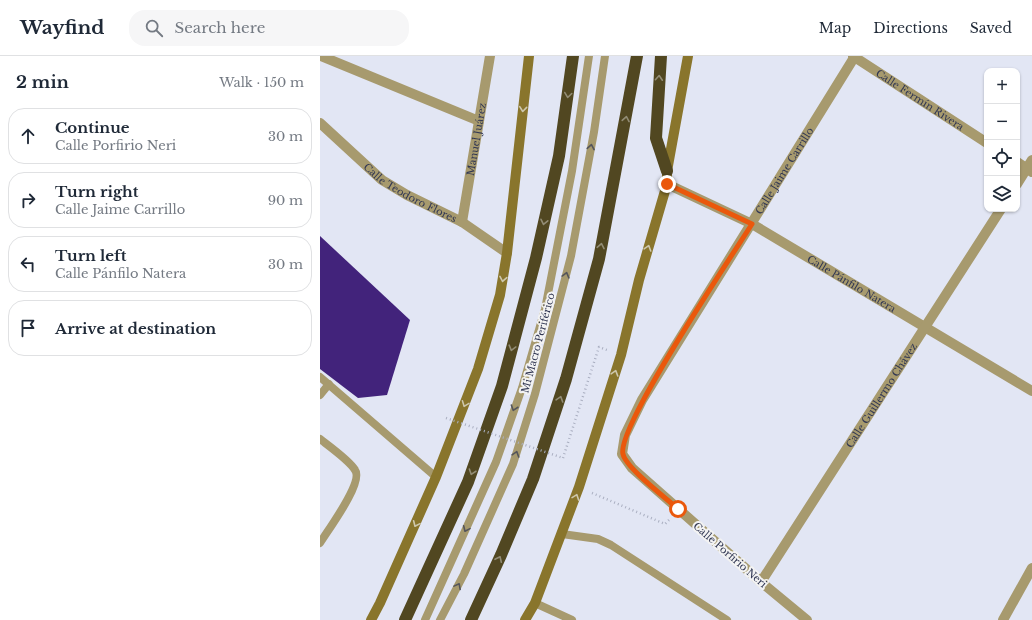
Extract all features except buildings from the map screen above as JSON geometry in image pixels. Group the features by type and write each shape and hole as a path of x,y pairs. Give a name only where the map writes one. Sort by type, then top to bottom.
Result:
{"highway":[{"path":"405,620 468,482 502,386 536,258 559,156 573,56"},
{"path":"471,620 501,555 533,479 566,379 599,259 637,56"},
{"path":"661,56 656,138 667,171"}],"street":[{"path":"321,56 479,121"},
{"name":"Manuel Juárez","path":"462,222 490,56"},
{"path":"371,620 436,477 478,370 500,295 507,253 529,56"},
{"path":"526,620 535,603 579,487 621,354 639,280 667,184 667,171 688,56"},
{"name":"Calle Fermín Rivera","path":"854,56 984,141"},
{"name":"Calle Jaime Carrillo","path":"622,454 625,436 642,400 752,224 854,56"},
{"name":"Calle Teodoro Flores","path":"320,123 382,180 407,196 462,222 507,253"},
{"path":"1020,163 1030,167 1020,180"},
{"name":"Calle Pánfilo Natera","path":"667,184 752,224 926,326 1032,391"},
{"name":"Calle Guillermo Chávez","path":"760,582 999,212"},
{"name":"Calle Porfirio Neri","path":"622,454 632,468 760,582 807,620"},
{"path":"1003,620 1032,568"}],"lane":[{"name":"Mi Macro Periférico","path":"425,620 496,462 522,388 545,309 572,171 589,56"},
{"name":"Mi Macro Periférico","path":"440,620 464,574 513,464 535,394 571,256 594,132 605,56"},
{"path":"320,377 436,477"},
{"path":"320,395 328,384"},
{"path":"320,439 356,470 358,480 320,543"},
{"path":"562,534 598,539 611,545 727,620"},
{"path":"535,603 572,620"}],"path":[{"path":"446,418 563,458 599,347 621,354"},
{"path":"579,487 665,524"}],"route":[{"path":"667,184 752,224 642,400 625,436 622,454 632,468 678,509"}]}
